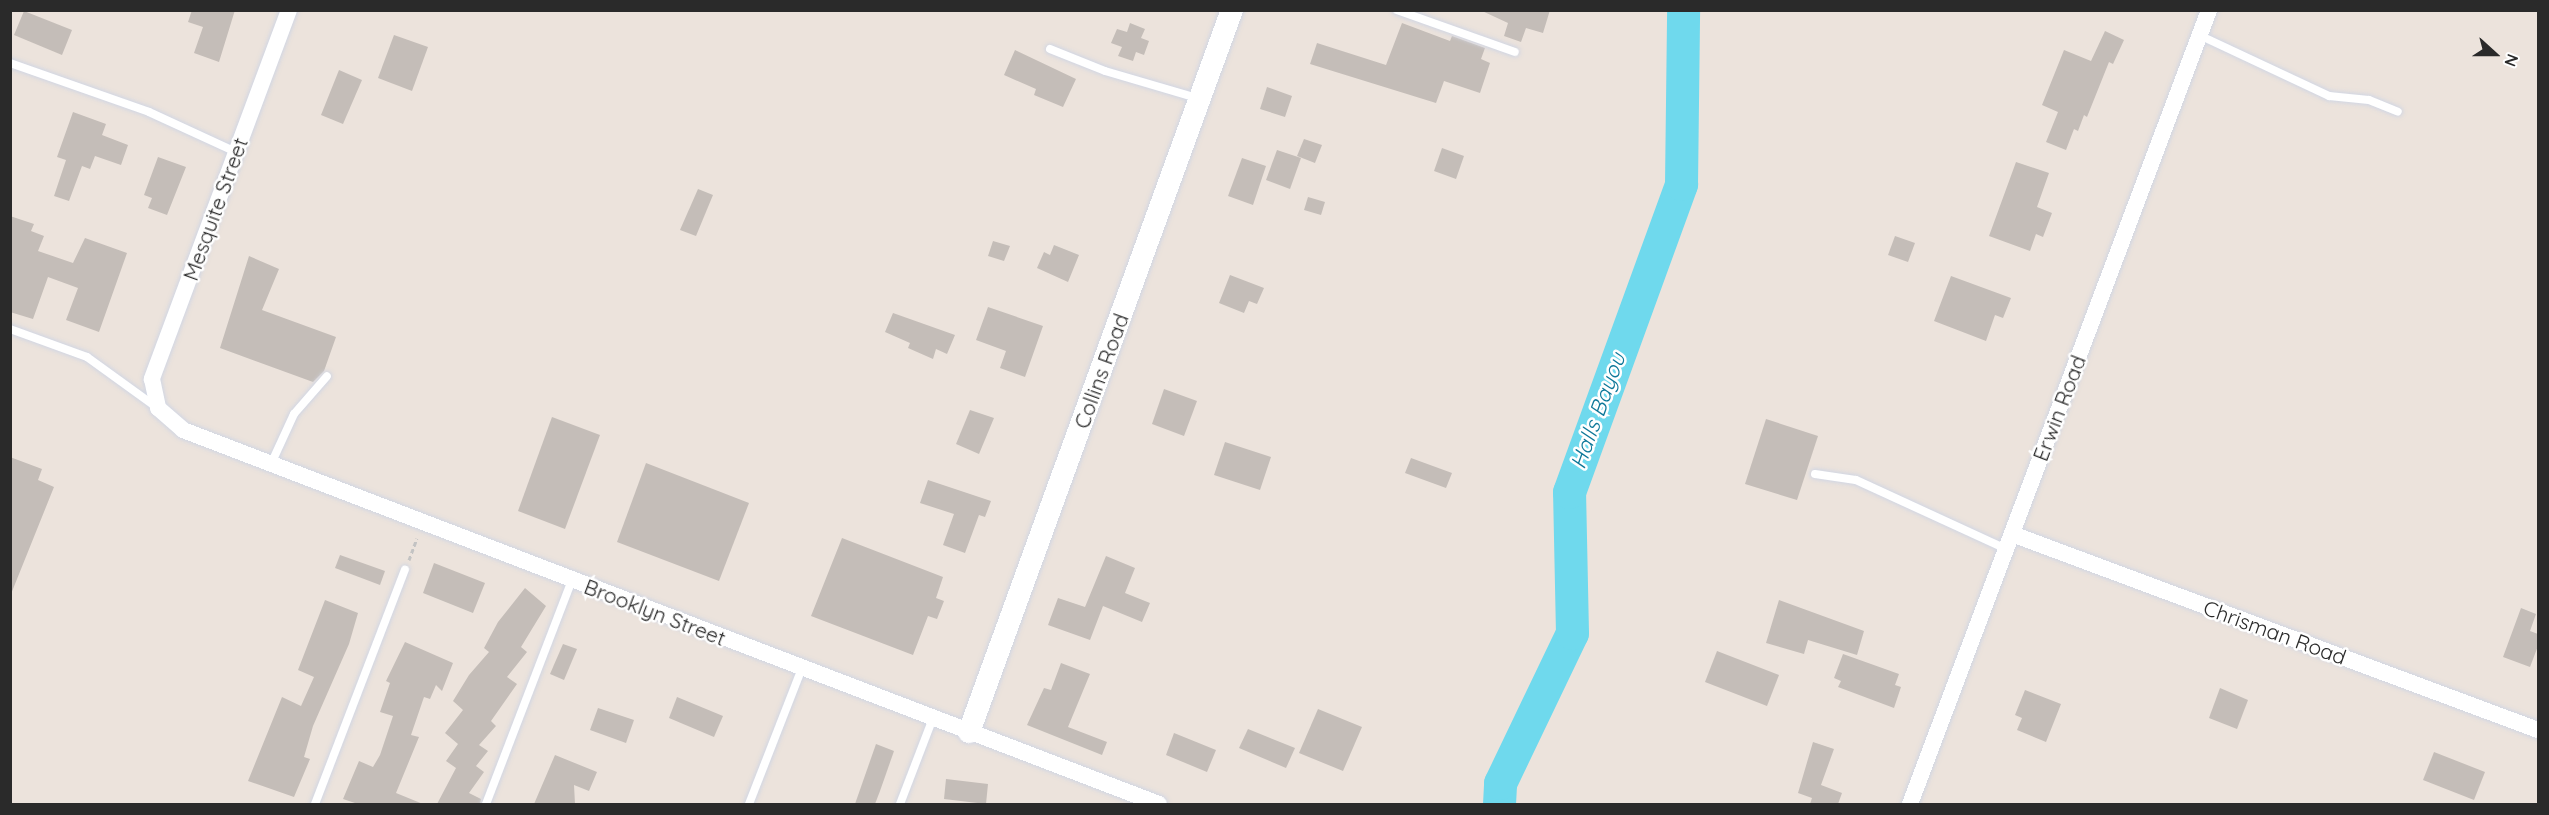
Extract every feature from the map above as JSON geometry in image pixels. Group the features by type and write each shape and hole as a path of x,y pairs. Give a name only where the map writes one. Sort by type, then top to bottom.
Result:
{"street":[{"name":"Mesquite Street","path":"158,408 152,379 289,10"},
{"name":"Collins Road","path":"969,732 1232,10"},
{"name":"Erwin Road","path":"1910,804 2209,10"},
{"name":"Brooklyn Street","path":"158,408 183,430 1159,804"},
{"name":"Chrisman Road","path":"2009,541 2538,730"}],"lane":[{"path":"1397,10 1515,52"},
{"path":"2199,35 2329,96 2369,100 2398,112"},
{"path":"1050,49 1106,71 1200,99"},
{"path":"10,63 149,112 236,152"},
{"path":"10,329 87,357 158,408"},
{"path":"271,464 294,414 327,376"},
{"path":"1815,474 1856,480 2009,541"},
{"path":"315,804 405,570"},
{"path":"486,804 572,580"},
{"path":"749,804 802,668"},
{"path":"900,804 933,718"}],"path":[{"path":"405,570 423,522"}],"building":[{"path":"192,10 235,10 219,62 194,53 203,27 188,22"},
{"path":"1480,10 1550,10 1543,33 1526,28 1521,42 1504,36 1508,23"},
{"path":"24,11 72,30 62,55 14,35"},
{"path":"1130,23 1145,29 1141,38 1149,41 1144,55 1136,52 1133,61 1118,56 1122,47 1111,43 1117,29 1127,32"},
{"path":"1402,23 1450,41 1452,36 1485,48 1481,59 1490,63 1480,93 1444,81 1436,103 1310,64 1317,43 1386,65"},
{"path":"2105,31 2124,40 2113,64 2109,62 2087,117 2084,115 2078,131 2074,129 2066,150 2046,142 2058,112 2042,105 2064,50 2091,61"},
{"path":"394,35 428,47 412,91 378,78"},
{"path":"1015,50 1076,79 1063,107 1034,95 1036,89 1004,75"},
{"path":"339,70 362,80 343,124 321,115"},
{"path":"1267,87 1292,96 1285,117 1260,109"},
{"path":"73,112 106,124 102,135 128,145 121,165 95,156 90,169 82,166 69,201 54,196 66,160 57,157"},
{"path":"1304,139 1322,145 1315,163 1297,156"},
{"path":"1442,148 1464,156 1456,179 1434,171"},
{"path":"1277,150 1301,158 1290,189 1266,180"},
{"path":"158,157 186,167 167,215 148,208 152,198 144,195"},
{"path":"1242,158 1266,166 1253,205 1228,196"},
{"path":"2016,162 2049,173 2037,207 2052,213 2043,237 2036,234 2030,251 1989,236"},
{"path":"698,189 713,195 696,236 680,230"},
{"path":"1308,197 1325,202 1321,215 1304,210"},
{"path":"10,216 34,224 31,231 44,236 38,251 73,263 85,238 127,253 99,332 66,320 78,288 48,277 33,319 10,312"},
{"path":"1895,236 1915,243 1908,262 1888,255"},
{"path":"993,241 1010,246 1004,261 988,256"},
{"path":"1054,245 1079,255 1068,282 1037,268 1044,252 1050,255"},
{"path":"249,256 279,269 262,310 336,337 324,371 313,382 220,348"},
{"path":"1230,275 1264,288 1257,304 1249,301 1244,313 1219,303"},
{"path":"1951,276 2011,298 2003,318 1995,315 1986,341 1934,321"},
{"path":"988,307 1043,326 1025,377 1000,368 1006,351 976,340"},
{"path":"893,313 955,335 947,354 936,349 933,359 908,348 910,343 885,332"},
{"path":"1164,389 1197,401 1184,436 1152,424"},
{"path":"970,410 994,418 979,454 956,444"},
{"path":"552,417 600,435 565,529 518,511"},
{"path":"1766,419 1818,436 1797,500 1745,484"},
{"path":"1225,442 1271,457 1260,490 1214,475"},
{"path":"10,457 42,469 38,480 54,487 11,594"},
{"path":"1411,458 1452,473 1446,488 1405,473"},
{"path":"646,463 749,503 719,581 617,542"},
{"path":"928,480 991,501 985,517 979,515 965,553 943,545 954,514 920,503"},
{"path":"842,538 943,577 936,598 944,601 937,619 928,616 913,655 811,616"},
{"path":"340,555 385,571 380,585 335,568"},
{"path":"1106,556 1135,568 1125,593 1150,603 1142,622 1103,606 1090,640 1048,625 1058,598 1085,607"},
{"path":"434,563 485,583 473,613 423,593"},
{"path":"525,588 546,606 521,647 527,652 507,677 517,684 491,721 496,726 479,745 488,751 476,766 484,772 469,793 481,799 480,804 437,804 456,768 446,761 458,744 445,733 463,710 453,701 469,675 489,652 484,648 498,622"},
{"path":"325,600 358,613 349,644 313,726 304,757 310,759 294,797 248,781 282,697 301,706 314,677 298,670"},
{"path":"1779,600 1864,631 1857,655 1808,640 1804,654 1766,643"},
{"path":"2521,608 2536,614 2530,631 2538,634 2538,646 2530,667 2503,657"},
{"path":"405,642 453,663 442,691 436,685 430,699 424,697 411,735 419,737 396,793 423,804 358,804 343,799 359,761 373,767 380,755 393,716 380,712 390,683 386,681"},
{"path":"563,644 577,649 564,680 550,674"},
{"path":"1717,651 1779,675 1767,706 1705,682"},
{"path":"1843,654 1899,674 1895,685 1901,687 1894,708 1838,687 1841,681 1834,678"},
{"path":"1061,663 1090,674 1068,727 1107,742 1102,755 1027,725 1044,688 1051,690"},
{"path":"2220,688 2248,700 2237,729 2209,718"},
{"path":"2025,690 2061,704 2046,742 2017,730 2022,718 2015,715"},
{"path":"677,697 723,716 714,737 669,718"},
{"path":"598,708 634,720 626,743 590,730"},
{"path":"1318,709 1362,727 1343,771 1299,753"},
{"path":"1248,729 1295,748 1286,768 1239,748"},
{"path":"1174,733 1216,750 1207,772 1166,755"},
{"path":"1813,742 1834,749 1821,785 1842,793 1838,804 1810,804 1812,798 1798,793"},
{"path":"876,744 894,751 875,804 855,804"},
{"path":"2434,752 2485,772 2474,800 2423,780"},
{"path":"555,755 597,772 589,791 574,785 575,804 534,804"},
{"path":"946,779 988,784 986,804 944,799"}],"waterway":[{"name":"Halls Bayou","path":"1499,804 1500,783 1572,633 1569,492 1681,184 1683,10"}]}
